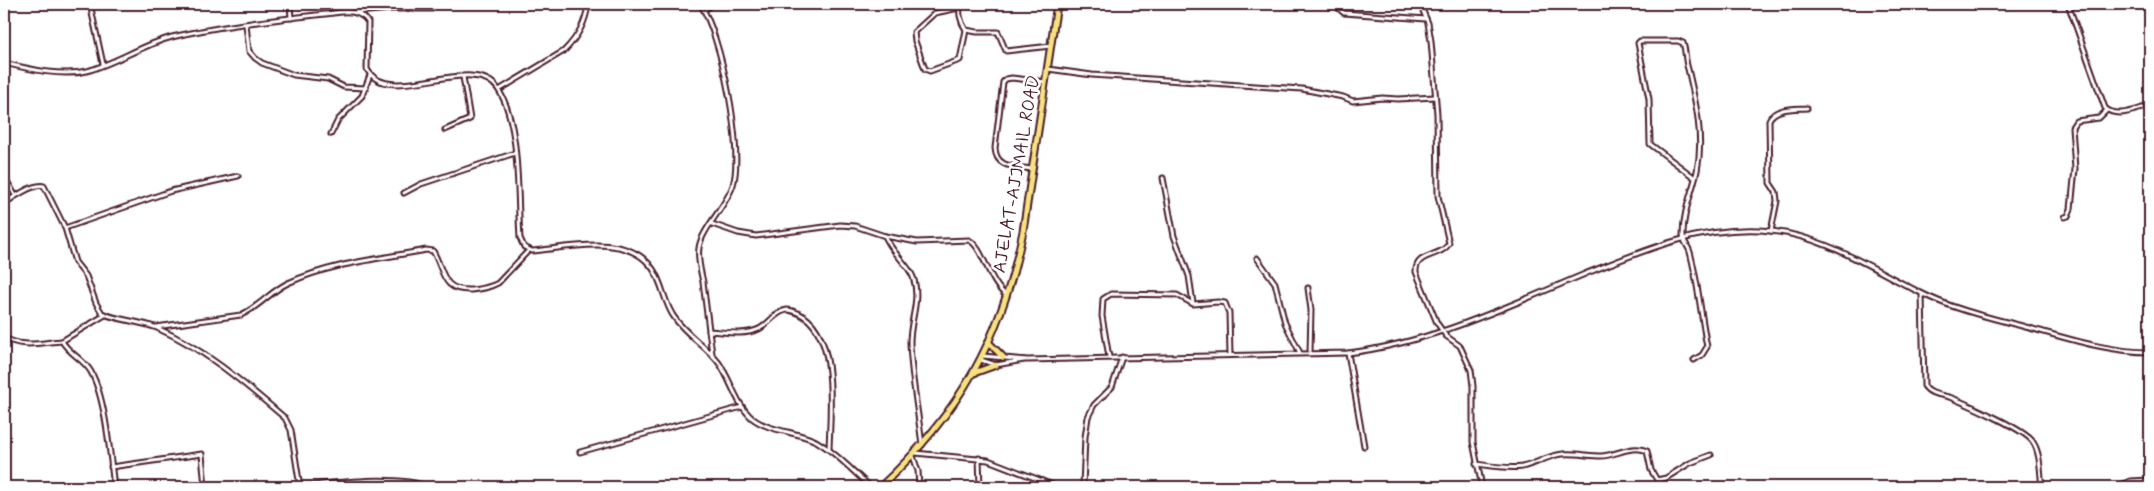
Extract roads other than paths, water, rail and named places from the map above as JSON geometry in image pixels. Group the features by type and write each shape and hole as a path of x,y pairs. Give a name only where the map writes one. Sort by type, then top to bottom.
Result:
{"main road":[{"name":"AJELAT-AJJMAIL ROAD","path":"880,487 914,455 951,409 982,358 1007,296 1019,252 1057,4"},
{"path":"989,343 1003,357"},
{"path":"974,373 996,365"}],"street":[{"path":"90,4 103,64"},
{"path":"290,4 291,18"},
{"path":"499,90 564,51 584,24 588,4"},
{"path":"700,4 715,33 722,58 733,126 735,155 733,186 699,248 712,355"},
{"path":"704,10 714,4"},
{"path":"960,8 935,13 914,32 916,46 924,69 936,70 960,60 966,30 961,20 960,8 962,4"},
{"path":"1337,4 1338,8 1344,13 1426,19"},
{"path":"1420,4 1431,41 1438,134 1438,196 1449,243 1445,250 1421,259 1416,268 1437,323 1442,331 1462,350 1471,370 1473,386 1473,442 1482,487"},
{"path":"2068,4 2107,110 2113,114 2118,114 2150,106"},
{"path":"4,63 66,72 85,71 137,49 172,37 291,18 346,12 432,9"},
{"path":"356,12 364,16 368,22 366,64 370,74 378,82 385,84 463,77 483,78 490,81 499,90 510,121 516,153 521,244 532,251 593,244 622,249 634,254 652,268 678,323 712,355 723,370 742,406 758,422 803,436 828,449 871,487"},
{"path":"246,25 249,51 262,62 294,75 328,79 344,87 366,88"},
{"path":"966,30 998,32 1006,51 1051,46"},
{"path":"1694,360 1702,355 1706,347 1690,252 1683,238 1688,203 1695,178 1700,158 1700,131 1684,45 1678,41 1640,42 1638,44 1639,52 1649,100 1650,144 1695,178"},
{"path":"1048,69 1092,75 1302,89 1343,97 1353,101 1382,98 1435,97"},
{"path":"331,134 338,120 362,96 370,74"},
{"path":"444,130 470,119 463,77"},
{"path":"1033,169 1001,163 997,158 995,148 1003,82 1006,79 1012,78 1046,82"},
{"path":"1771,231 1777,201 1776,192 1770,183 1769,120 1771,114 1776,112 1807,108"},
{"path":"2065,217 2068,216 2071,209 2075,169 2072,126 2076,121 2099,118 2107,110"},
{"path":"404,193 421,184 516,153"},
{"path":"4,176 15,194"},
{"path":"65,228 171,191 238,176"},
{"path":"1163,178 1174,236 1189,276 1193,304"},
{"path":"4,204 15,194 42,185 65,228 75,262 86,276 99,310 105,315 155,328 186,342 210,356 285,418 292,430 300,487 356,482 410,481 430,487"},
{"path":"712,224 756,236 840,225 855,226 885,236 917,242 969,240 976,247 993,282 1007,296"},
{"path":"982,358 996,365 1027,360 1348,353 1386,348 1442,331 1639,252 1683,238 1711,232 1734,230 1771,231 1814,241 1858,258 1922,294 1982,315 2100,347 2150,352"},
{"path":"885,236 912,276 914,282 916,304 910,342 922,445"},
{"path":"155,328 241,315 251,310 282,286 324,268 426,250 432,251 446,281 453,288 458,290 492,287 498,283 528,250"},
{"path":"1258,258 1275,283 1285,323 1300,353"},
{"path":"1308,288 1311,310 1310,353"},
{"path":"1109,358 1101,309 1105,296 1111,294 1177,295 1193,304 1218,302 1227,306 1229,313 1230,355"},
{"path":"1922,294 1924,386 1930,393 1951,397 2029,437 2035,447 2042,487"},
{"path":"709,331 753,332 786,310 790,310 808,319 820,338 830,376 828,449"},
{"path":"4,337 11,342 22,345 62,341 105,315"},
{"path":"62,341 87,366 95,380 104,422 114,487"},
{"path":"1348,353 1364,446"},
{"path":"982,358 1003,357 1027,360"},
{"path":"1083,487 1085,437 1088,418 1094,405 1112,387 1122,357"},
{"path":"580,452 742,406"},
{"path":"1476,464 1515,468 1531,465 1550,456 1581,454 1602,456 1618,451 1640,449 1647,452 1651,470 1657,480 1666,478 1690,463 1711,455"},
{"path":"111,466 202,454 205,487"},
{"path":"919,487 914,455 979,458 1058,487"},
{"path":"979,458 980,487"},
{"path":"2117,487 2130,481 2150,480"},
{"path":"1041,487 1042,481"}]}
